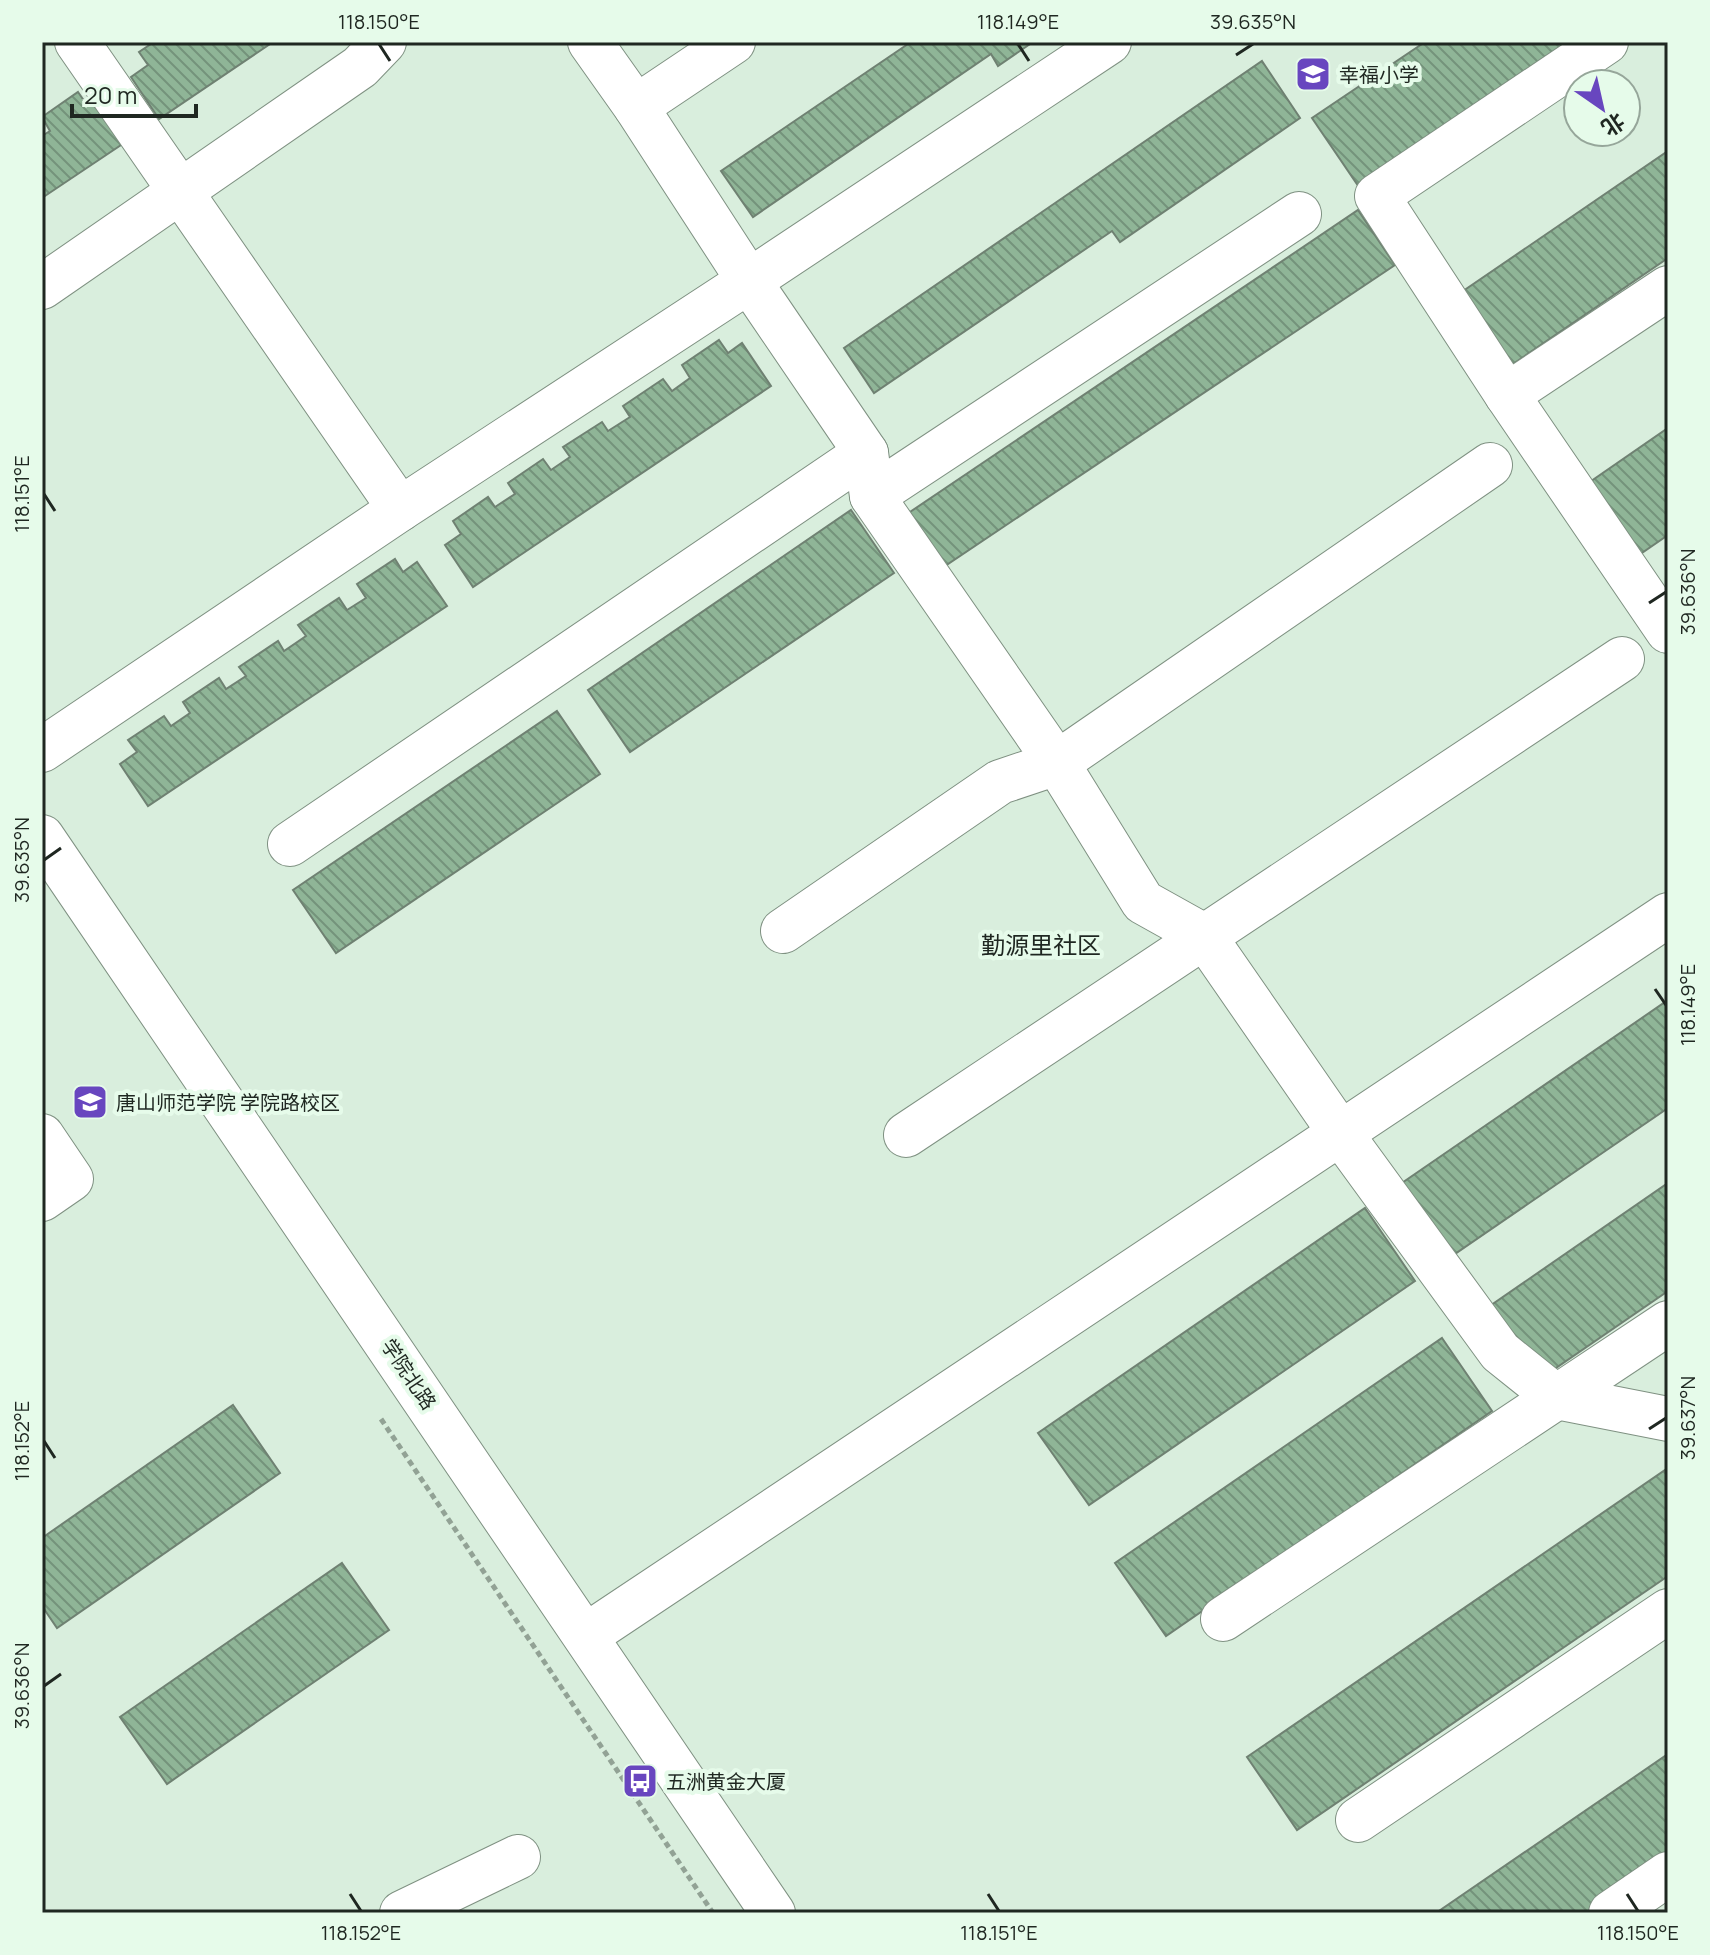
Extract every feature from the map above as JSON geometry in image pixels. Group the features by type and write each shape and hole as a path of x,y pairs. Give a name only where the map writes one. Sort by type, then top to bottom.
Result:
{"street":[{"path":"77,42 400,509"},
{"path":"42,287 360,67 384,42"},
{"path":"590,42 866,453 872,496 1057,763 1143,902 1204,936 1341,1134 1500,1352 1556,1397 1668,1419"},
{"path":"636,107 733,42"},
{"path":"42,750 400,509 1109,42"},
{"path":"1606,42 1377,196 1507,395 1653,579 1668,631"},
{"path":"872,496 1299,214"},
{"path":"1507,395 1668,288"},
{"path":"290,844 866,453"},
{"path":"783,931 1000,782 1057,763 1490,465"},
{"path":"906,1135 1622,659"},
{"name":"学院北路","path":"43,840 587,1635 773,1913"},
{"path":"587,1635 1668,915"},
{"path":"42,1136 71,1179 42,1199"},
{"path":"1223,1619 1668,1323"},
{"path":"1358,1820 1668,1611"},
{"path":"402,1913 518,1857"},
{"path":"1611,1913 1668,1874"}],"building":[{"path":"154,42 273,42 159,119 131,77 148,65 139,52"},
{"path":"911,42 1033,42 998,66 991,54 753,217 721,171"},
{"path":"1425,42 1574,42 1359,187 1312,118"},
{"path":"1262,61 1300,118 1120,242 1112,231 874,393 844,348"},
{"path":"78,92 87,105 101,96 130,139 42,198 42,136 50,131 42,117"},
{"path":"1668,151 1668,258 1497,375 1447,302"},
{"path":"1358,210 1395,265 939,570 904,516"},
{"path":"719,340 728,353 742,343 771,386 473,587 445,545 461,534 453,521 488,497 495,507 515,494 508,483 543,459 551,470 570,457 563,447 602,422 608,431 630,417 623,406 663,379 672,391 690,378 682,365"},
{"path":"1668,428 1668,535 1620,568 1571,495"},
{"path":"851,510 894,573 630,752 588,690"},
{"path":"395,559 403,572 417,562 447,606 148,806 120,764 137,752 128,740 164,716 171,726 190,713 183,702 219,678 226,689 246,676 239,667 278,641 284,651 306,636 298,625 339,598 347,610 366,598 357,584"},
{"path":"557,711 600,774 336,953 293,890"},
{"path":"1668,1000 1668,1108 1449,1258 1399,1185"},
{"path":"1668,1183 1668,1291 1534,1383 1484,1310"},
{"path":"1365,1208 1415,1281 1089,1505 1038,1433"},
{"path":"1442,1338 1492,1411 1166,1636 1115,1563"},
{"path":"233,1405 280,1473 57,1628 42,1606 42,1538"},
{"path":"1668,1468 1668,1576 1297,1830 1247,1757"},
{"path":"342,1563 389,1630 167,1784 120,1717"},
{"path":"1668,1754 1668,1861 1592,1913 1436,1913"}],"place":[{"name":"幸福小学","path":"1313,74"},
{"name":"唐山师范学院 学院路校区","path":"90,1102"},
{"name":"五洲黄金大厦","path":"640,1781"}],"district":[{"name":"勤源里社区","path":"1041,944"}]}
